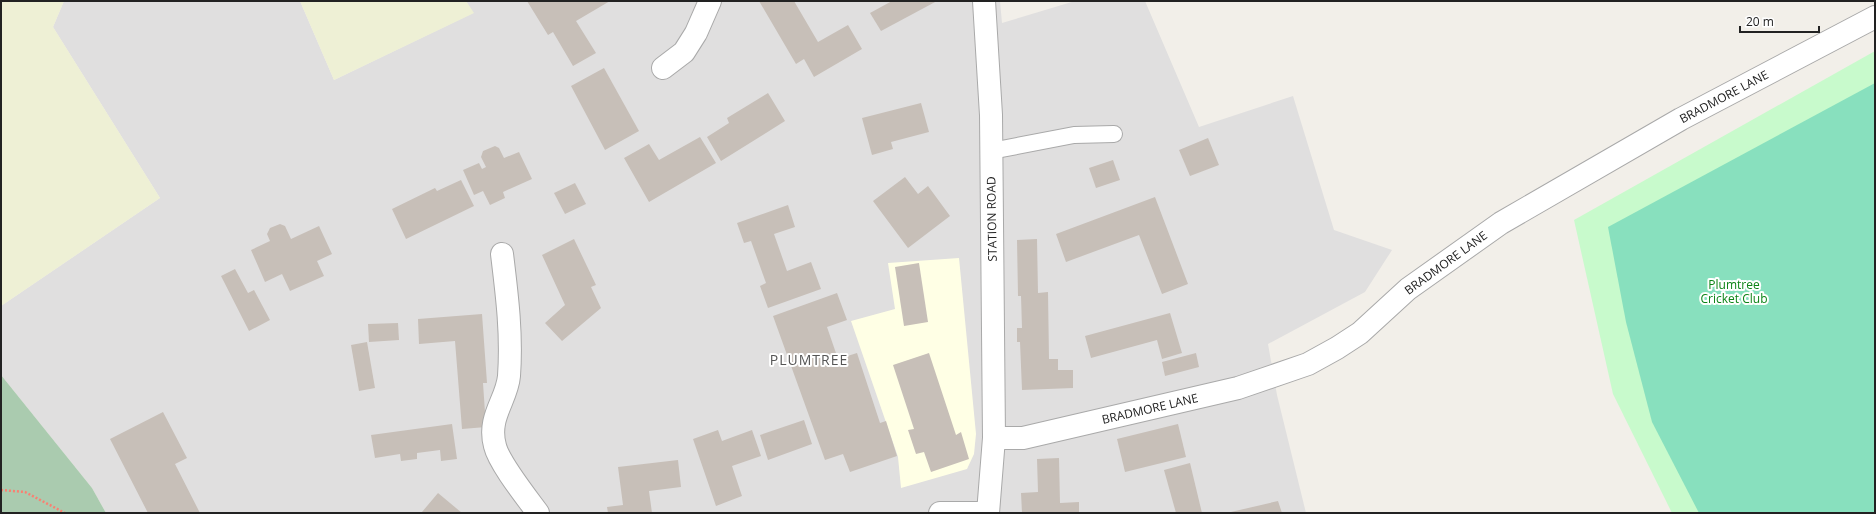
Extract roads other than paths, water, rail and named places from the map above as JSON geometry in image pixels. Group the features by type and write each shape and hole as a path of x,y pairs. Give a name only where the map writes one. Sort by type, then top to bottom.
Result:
{"street":[{"path":"663,68 684,52 696,33 710,1"},
{"name":"STATION ROAD","path":"984,1 991,151 994,438 988,513"},
{"name":"BRADMORE LANE","path":"994,438 1023,438 1215,394 1238,388 1308,364 1360,333 1408,289 1501,223 1681,119 1875,17"},
{"path":"502,254 510,330 509,378 496,412 493,432 495,447 538,513"},
{"path":"940,513 988,513"}],"lane":[{"path":"991,151 1074,135 1114,134"}],"district":[{"name":"PLUMTREE","path":"809,360"}],"park label":[{"name":"Plumtree Cricket Club","path":"1734,292"}]}
